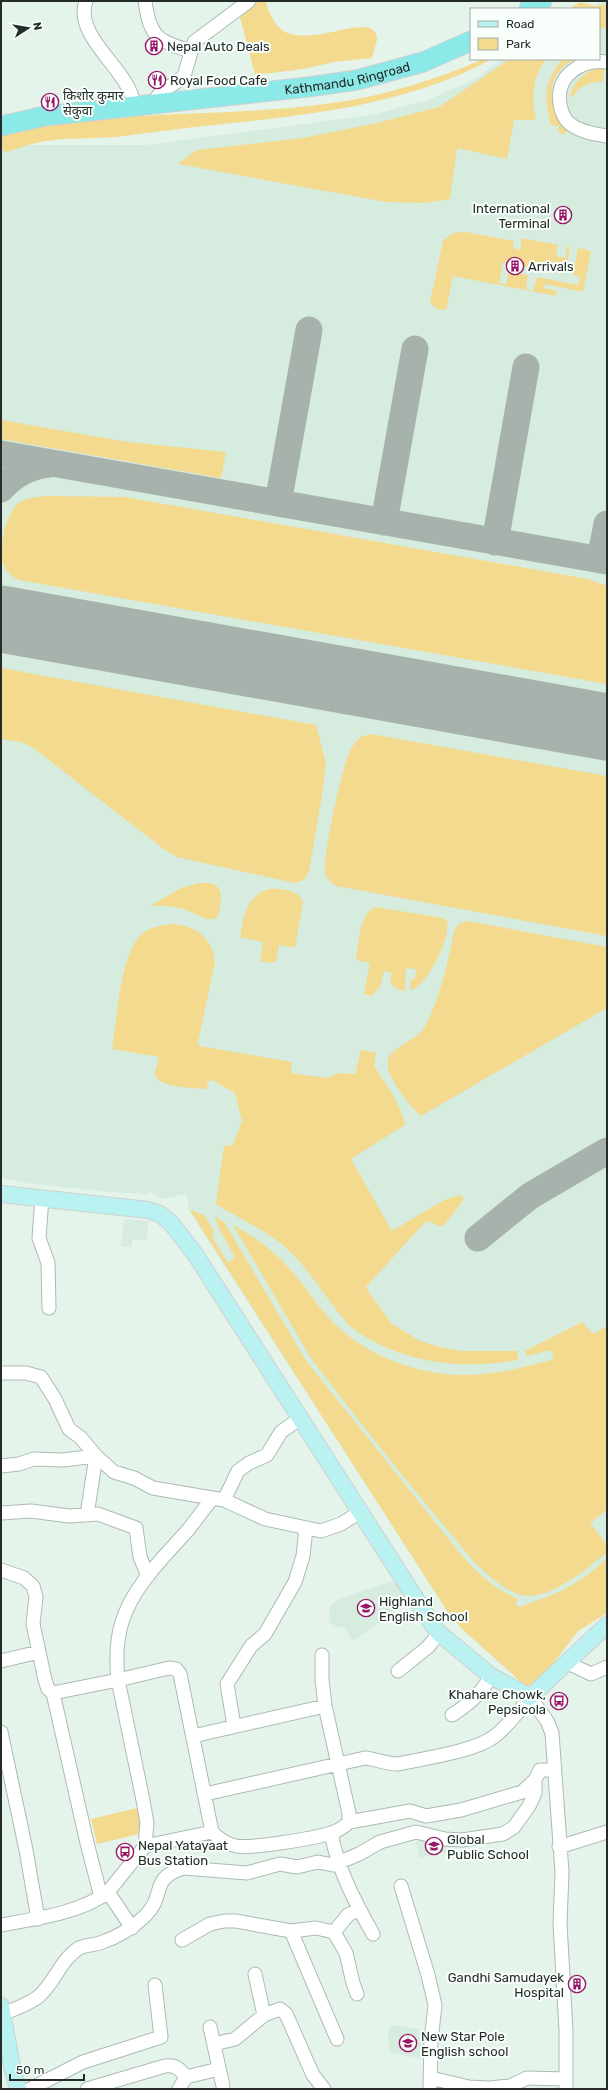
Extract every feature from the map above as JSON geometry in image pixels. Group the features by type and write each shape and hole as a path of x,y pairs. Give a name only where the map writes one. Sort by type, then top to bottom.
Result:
{"highway":[{"path":"531,8 542,1"},
{"name":"Kathmandu Ringroad","path":"2,124 45,116 308,87 357,80 423,62 470,41"}],"main road":[{"path":"1,1194 148,1210 160,1214 171,1223 203,1266 299,1419 439,1633 491,1676 530,1697 568,1663 587,1642 607,1625"},
{"path":"2,2010 12,2067 18,2089"}],"street":[{"path":"86,1 84,20 102,51 125,81 131,94 142,105 175,84 184,76 194,42 249,1"},
{"path":"145,1 149,22 154,33 165,43 191,51"},
{"path":"607,62 589,62 572,70 562,86 560,101 564,116 572,125 591,133 607,136"},
{"path":"42,1198 39,1238 48,1263 49,1308"},
{"path":"1,1373 26,1373 41,1377 55,1399 69,1429 81,1438 96,1456 114,1472 134,1478 152,1488 218,1499 264,1519 321,1531 341,1524 360,1512"},
{"path":"1,1925 38,1918 80,1906 105,1894 145,1846 147,1823 144,1800 118,1680 116,1657 123,1621 148,1576 218,1499 238,1471 249,1463 267,1455 281,1432 299,1419"},
{"path":"1,1466 19,1464 34,1459 63,1460 96,1456"},
{"path":"87,1515 96,1456"},
{"path":"1,1513 30,1511 69,1516 98,1514 136,1528 140,1557 148,1576"},
{"path":"234,1726 227,1684 251,1646 264,1634 295,1582 304,1556 306,1528"},
{"path":"1,1570 24,1578 33,1586 36,1597 32,1624 45,1680 48,1689 53,1693 87,1842 105,1894 132,1928"},
{"path":"398,1671 428,1647 439,1633"},
{"path":"1,1661 39,1652"},
{"path":"322,1655 322,1680 325,1706 349,1822"},
{"path":"568,1663 590,1674 607,1667"},
{"path":"53,1693 169,1668 176,1669 180,1674 194,1736 212,1832 222,1841 251,1847 331,1833 344,1827 349,1822 410,1811 426,1816 461,1810 522,1792 534,1780"},
{"path":"452,1715 470,1703 482,1691 491,1676"},
{"path":"205,1794 365,1758 374,1759 387,1764 398,1764 484,1743 496,1736 530,1697 547,1721 552,1733 553,1770 562,1872 561,1968 566,2031 566,2084 527,2078 510,2086 489,2088 431,2084 431,2041 435,2005 428,1975 400,1886"},
{"path":"194,1736 325,1706"},
{"path":"1,1732 26,1850 38,1918"},
{"path":"2,2010 22,2007 39,1996 63,1964 81,1947 108,1940 132,1928 148,1913 165,1876 174,1871 184,1868 247,1873 280,1864 297,1867 318,1862 332,1865 380,1842 416,1832 445,1839 462,1840 502,1834 514,1827 529,1806 535,1793 534,1780 536,1774 540,1770 553,1770"},
{"path":"145,1846 212,1832"},
{"path":"559,1847 607,1832"},
{"path":"331,1833 338,1863 359,1909 373,1934"},
{"path":"334,1932 348,1915 359,1909"},
{"path":"182,1940 210,1924 224,1921 236,1921 291,1930 316,1928 334,1932 346,1953 353,1983 358,1994"},
{"path":"291,1930 337,2039"},
{"path":"255,1974 264,2015"},
{"path":"30,2089 83,2062 161,2037 155,1985"},
{"path":"214,2044 235,2039 264,2015 280,2008 283,2010 313,2075 324,2089"},
{"path":"210,2027 223,2086"},
{"path":"88,2089 165,2066 173,2065 180,2069 186,2077"},
{"path":"179,2089 186,2077 219,2068"}],"shaded area":[{"path":"602,1 607,1 607,1613 578,1631 527,1687 462,1629 449,1614 197,1223 189,1209 187,1194 160,1199 149,1191 148,1194 113,1192 32,1184 1,1178 1,145 146,145 372,115 428,100 473,80 502,60 600,60 600,8 592,8"},
{"path":"124,1219 149,1221 147,1240 132,1239 132,1247 121,1246"},
{"name":"Highland English School","path":"395,1580 409,1602 352,1641 344,1626 339,1628 329,1622 330,1606 341,1598"},
{"name":"Global Public School","path":"448,1834 452,1851 419,1858 416,1841"},
{"name":"New Star Pole English school","path":"392,2025 429,2031 425,2059 391,2053 387,2034"}],"green space":[{"path":"255,1 267,1 268,9 274,21 285,32 299,35 315,35 349,28 363,27 373,29 377,38 372,58 334,62 304,69 255,75 239,13"},
{"path":"580,2 597,6 607,4 607,27 600,30 600,8 571,8"},
{"path":"481,60 490,60 460,75 426,87 357,106 286,117 116,137 50,140 6,152 1,149 1,134 32,127 64,122 153,115 255,111 332,103 390,92 465,67"},
{"path":"509,60 545,60 541,66 535,81 533,103 536,120 514,120 507,159 457,148 450,199 424,203 386,202 178,164 197,150 303,138 377,123 439,107"},
{"path":"562,60 573,60 563,67 556,75 552,92 557,110 567,130 565,134 558,133 559,126 551,125 547,107 547,90 549,82"},
{"path":"598,68 605,68 602,82 593,82 585,85 572,97 570,95 580,78 588,72"},
{"path":"465,232 514,241 513,248 520,250 522,238 558,245 556,256 565,258 567,246 570,247 565,274 503,262 499,283 506,284 509,271 528,275 526,289 533,291 537,277 578,285 580,277 573,275 578,248 591,251 583,292 545,284 544,288 557,291 556,296 453,276 446,310 437,309 430,303 443,241 453,233"},
{"path":"1,420 128,442 226,452 221,478 1,439"},
{"path":"49,496 125,497 588,579 607,586 607,684 19,580 8,572 4,567 2,560 3,538 7,521 14,507 22,501"},
{"path":"1,668 316,725 326,763 309,872 304,880 295,883 177,857 165,850 32,747 21,742 1,739"},
{"path":"371,734 607,776 607,936 336,886 330,882 325,872 325,862 338,790 351,749 360,737"},
{"path":"199,883 215,885 220,890 221,900 216,918 203,918 187,910 175,907 150,906 181,888"},
{"path":"269,889 294,892 303,902 295,948 279,945 276,961 273,963 260,961 263,942 240,937 247,908 250,902 261,892"},
{"path":"376,907 443,918 447,921 448,928 442,949 423,981 410,990 411,979 415,979 416,969 406,968 405,991 397,989 390,983 392,973 384,971 380,987 372,996 364,994 370,963 356,960 359,938 366,915 370,910"},
{"path":"468,921 607,947 607,1008 421,1116 405,1098 394,1082 390,1074 388,1060 394,1051 415,1037 424,1028 439,993 455,929 460,923"},
{"path":"172,924 188,927 201,934 211,946 214,954 215,962 198,1042 199,1046 292,1062 291,1073 326,1078 340,1073 355,1074 361,1050 376,1053 374,1066 396,1101 405,1125 351,1159 392,1231 444,1200 460,1195 464,1199 443,1227 426,1221 366,1287 392,1324 420,1341 461,1351 517,1351 518,1360 481,1364 443,1363 406,1355 371,1340 349,1325 301,1263 283,1245 258,1228 216,1204 224,1146 233,1145 242,1121 235,1093 212,1080 207,1082 208,1089 177,1086 162,1082 157,1078 155,1073 159,1057 112,1049 124,970 135,942 143,933 150,929"},
{"path":"189,1209 205,1216 214,1232 212,1237 228,1263 235,1257 219,1229 215,1217 224,1222 307,1362 459,1552 493,1585 518,1599 516,1603 518,1607 555,1594 574,1584 607,1558 607,1613 578,1631 546,1673 529,1689 462,1629 449,1614"},
{"path":"233,1225 252,1236 278,1256 293,1272 322,1310 337,1326 354,1340 394,1362 416,1369 460,1375 500,1372 536,1364 554,1359 551,1350 527,1356 525,1351 582,1322 593,1334 607,1326 607,1510 590,1523 607,1545 607,1556 605,1554 564,1584 541,1594 529,1596 518,1594 506,1588 489,1576 474,1562 389,1459 312,1360"},
{"path":"137,1808 143,1833 97,1844 91,1819"}],"taxiway":[{"path":"278,503 309,330"},
{"path":"384,522 415,349"},
{"path":"495,542 526,367"},
{"path":"1,454 607,561"},
{"path":"1,489 17,475 29,469 49,464"},
{"path":"600,560 607,524"},
{"path":"1,602 29,624"},
{"path":"478,1238 530,1196 607,1151"}],"runway":[{"path":"1,619 607,727"}],"place":[{"name":"Nepal Auto Deals","path":"154,46"},
{"name":"Royal Food Cafe","path":"157,80"},
{"name":"किशोर कुमार सेकुवा","path":"50,102"},
{"name":"International Terminal","path":"563,215"},
{"name":"Arrivals","path":"515,266"},
{"name":"Highland English School","path":"366,1608"},
{"name":"Khahare Chowk, Pepsicola","path":"559,1701"},
{"name":"Global Public School","path":"434,1846"},
{"name":"Nepal Yatayaat Bus Station","path":"125,1852"},
{"name":"Gandhi Samudayek Hospital","path":"577,1984"},
{"name":"New Star Pole English school","path":"408,2043"}]}
